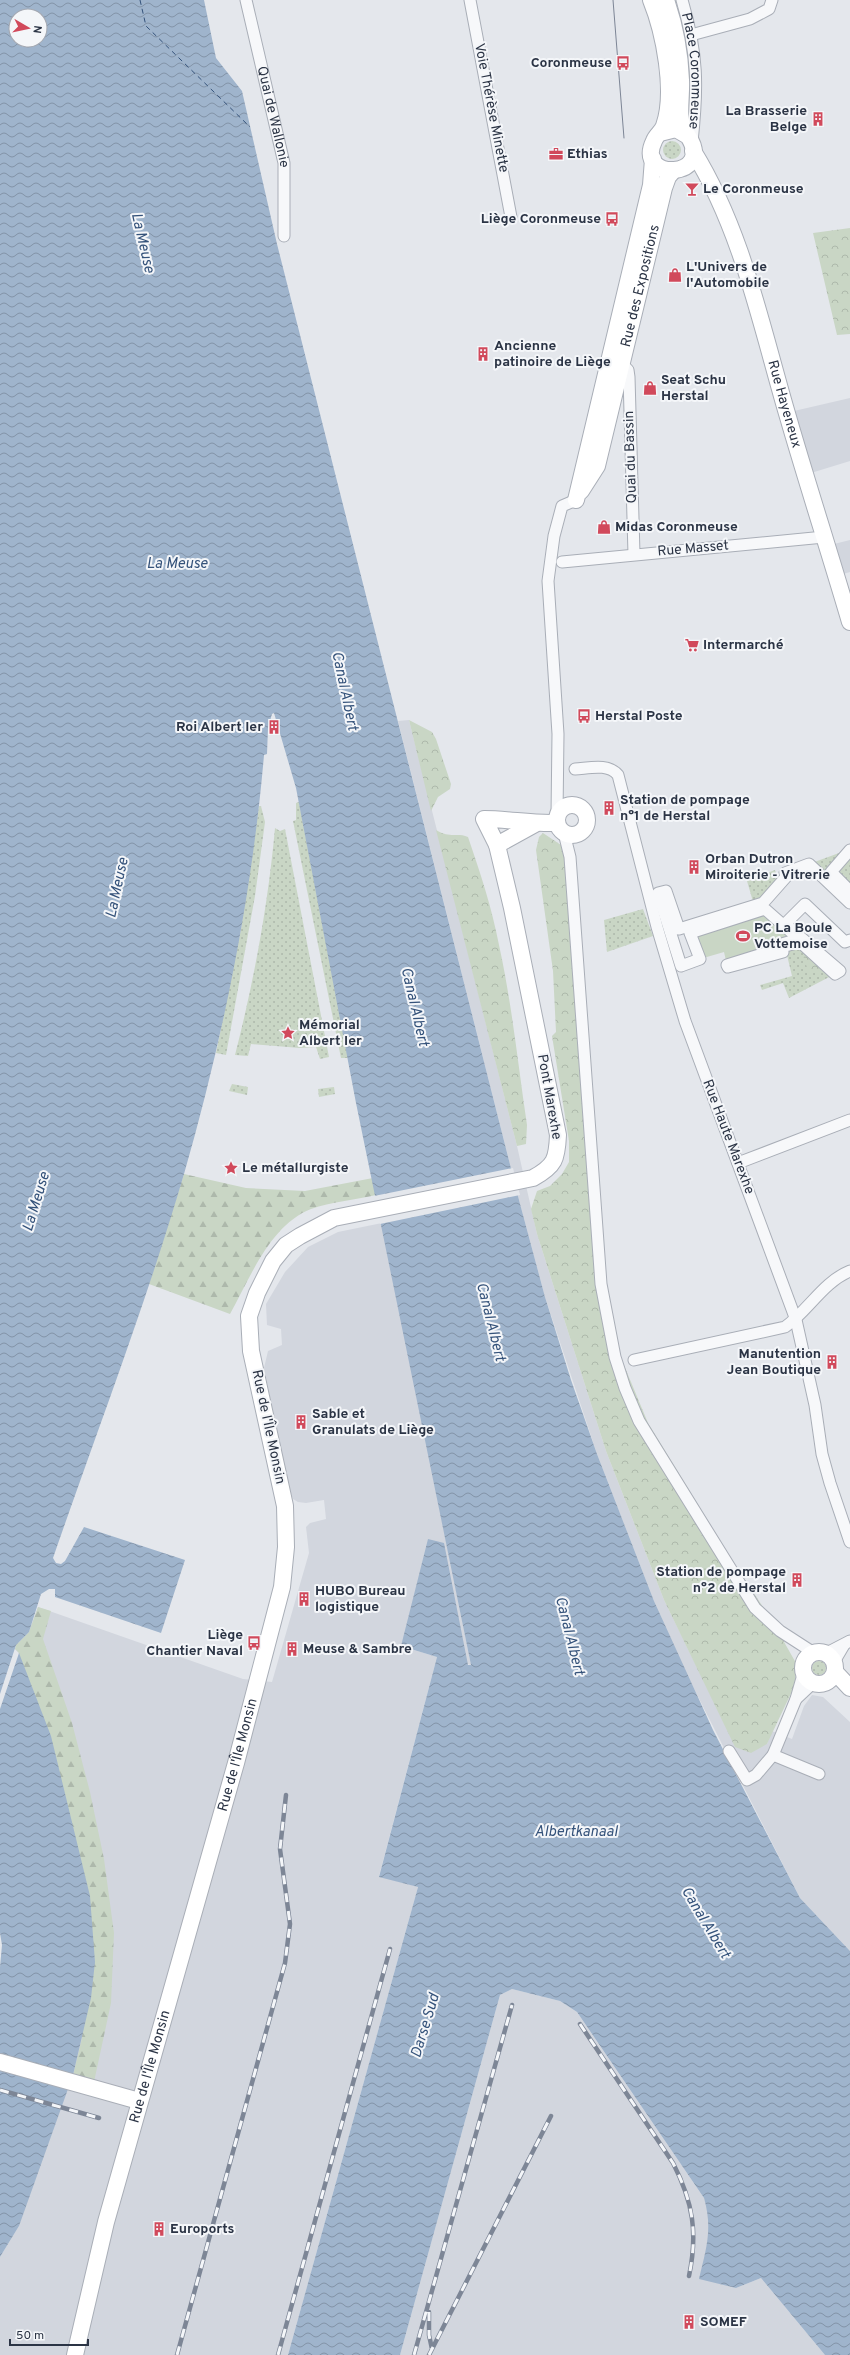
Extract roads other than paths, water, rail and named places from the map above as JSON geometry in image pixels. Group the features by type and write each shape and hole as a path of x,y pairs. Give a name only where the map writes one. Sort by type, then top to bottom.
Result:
{"street":[{"name":"Quai de Wallonie","path":"246,0 284,163 284,236"},
{"name":"Voie Thérèse Minette","path":"470,0 511,217"},
{"name":"Place Coronmeuse","path":"651,0 661,28 667,64 667,110 665,124 651,147 653,159"},
{"name":"Place Coronmeuse","path":"666,0 679,49 681,82 680,119 690,142"},
{"name":"Place Coronmeuse","path":"676,171 689,163 697,83 691,35 682,0"},
{"path":"691,35 750,20 769,9 772,0"},
{"name":"Place Coronmeuse","path":"660,133 676,129 690,142"},
{"name":"Rue Hayeneux","path":"690,142 704,166 742,256 850,622"},
{"path":"653,159 661,168 699,176 713,187"},
{"name":"Rue des Expositions","path":"576,500 651,185 654,171 653,159"},
{"name":"Rue des Expositions","path":"576,500 597,466 664,188 668,177 676,171"},
{"name":"Quai du Bassin","path":"622,362 628,370 629,377 634,554"},
{"path":"576,500 562,506 554,536 548,581 558,734 559,824 570,857 601,1284 615,1357 625,1388 639,1421 755,1608 780,1631 827,1660 850,1688"},
{"name":"Rue Masset","path":"562,562 824,537"},
{"name":"Rue Haute Marexhe","path":"575,769 603,767 613,769 618,775 657,927 683,1013 796,1320 815,1405 822,1454 850,1542"},
{"path":"536,824 497,845 484,819 518,820 536,824 559,824"},
{"name":"Pont Marexhe","path":"372,1211 529,1178 545,1171 554,1162 557,1154 558,1136 512,908 497,845"},
{"path":"850,850 831,872 850,891"},
{"path":"850,858 838,871 850,883"},
{"path":"850,903 809,864 784,873 786,877 762,903 679,929 666,891 658,893 680,966 700,959 690,933 765,909 799,939 778,946 778,948 727,965 728,967 783,952 782,947 800,942 834,974 840,971 785,924 805,904 845,942 850,940"},
{"path":"738,1163 850,1120"},
{"name":"Rue de l'Île Monsin","path":"75,2355 101,2243 139,2101 236,1763 282,1587 286,1547 285,1506 251,1352 249,1316 257,1294 273,1260 286,1245 334,1218 372,1211"},
{"path":"634,1360 785,1327 796,1320 802,1311 835,1280 850,1271"},
{"path":"729,1751 747,1780 756,1775 773,1755 796,1699 808,1677 806,1659 827,1660 847,1643"},
{"path":"808,1677 825,1683 833,1677 827,1660"},
{"path":"796,1699 808,1677"},
{"path":"773,1755 819,1774"},
{"path":"0,2062 139,2101"}],"water":[{"path":"0,0 204,0 216,58 242,91 277,244 519,1200 545,1297 571,1380 597,1454 654,1601 713,1730 800,1898 850,1951 850,2355 825,2355 761,2278 736,2288 699,2279 708,2239 707,2209 704,2198 577,2012 560,2001 512,1989 500,1995 400,2355 288,2355 418,1887 379,1877 437,1657 401,1646 428,1539 444,1543 468,1665 471,1665 356,1103 296,788 274,713 272,714 268,728 267,754 264,755 259,808 244,914 223,1019 198,1123 154,1271 53,1558 56,1563 61,1564 65,1561 84,1527 185,1560 161,1633 55,1597 55,1589 49,1589 41,1594 29,1632 16,1645 0,1694"},
{"path":"19,1653 51,1736 90,1896 95,1962 91,1998 73,2075 19,2226 0,2257 0,1967 2,1945 0,1933 0,1709"}],"tram line":[{"path":"613,0 624,138"}],"railway":[{"path":"177,2355 285,1963 290,1924 280,1849 286,1795"},
{"path":"278,2355 390,1949"},
{"path":"414,2355 512,2005"},
{"path":"580,2024 673,2163 680,2177 692,2218 693,2246 689,2276"},
{"path":"0,2090 99,2118"},
{"path":"429,2355 551,2116"},
{"path":"429,2312 429,2335 432,2349"}],"place":[{"name":"Coronmeuse","path":"623,63"},
{"name":"La Brasserie Belge","path":"818,119"},
{"name":"Ethias","path":"556,154"},
{"name":"Le Coronmeuse","path":"692,189"},
{"name":"Liège Coronmeuse","path":"612,219"},
{"name":"L'Univers de l'Automobile","path":"675,275"},
{"name":"Ancienne patinoire de Liège","path":"483,354"},
{"name":"Seat Schu Herstal","path":"650,388"},
{"name":"Midas Coronmeuse","path":"604,527"},
{"name":"Intermarché","path":"692,645"},
{"name":"Herstal Poste","path":"584,716"},
{"name":"Roi Albert Ier","path":"274,727"},
{"name":"Station de pompage n°1 de Herstal","path":"609,808"},
{"name":"Orban Dutron Miroiterie - Vitrerie","path":"694,867"},
{"name":"PC La Boule Vottemoise","path":"743,936"},
{"name":"Mémorial Albert Ier","path":"288,1033"},
{"name":"Le métallurgiste","path":"231,1168"},
{"name":"Manutention Jean Boutique","path":"832,1362"},
{"name":"Sable et Granulats de Liège","path":"301,1422"},
{"name":"Station de pompage n°2 de Herstal","path":"797,1580"},
{"name":"HUBO Bureau logistique","path":"304,1599"},
{"name":"Liège Chantier Naval","path":"254,1643"},
{"name":"Meuse & Sambre","path":"292,1649"},
{"name":"Euroports","path":"159,2229"},
{"name":"SOMEF","path":"689,2322"}],"water label":[{"name":"La Meuse","path":"142,243"},
{"name":"La Meuse","path":"177,564"},
{"name":"Canal Albert","path":"344,691"},
{"name":"La Meuse","path":"118,888"},
{"name":"Canal Albert","path":"414,1007"},
{"name":"La Meuse","path":"37,1202"},
{"name":"Canal Albert","path":"490,1322"},
{"name":"Canal Albert","path":"569,1636"},
{"name":"Albertkanaal","path":"576,1832"},
{"name":"Canal Albert","path":"705,1923"},
{"name":"Darse Sud","path":"426,2026"}]}
